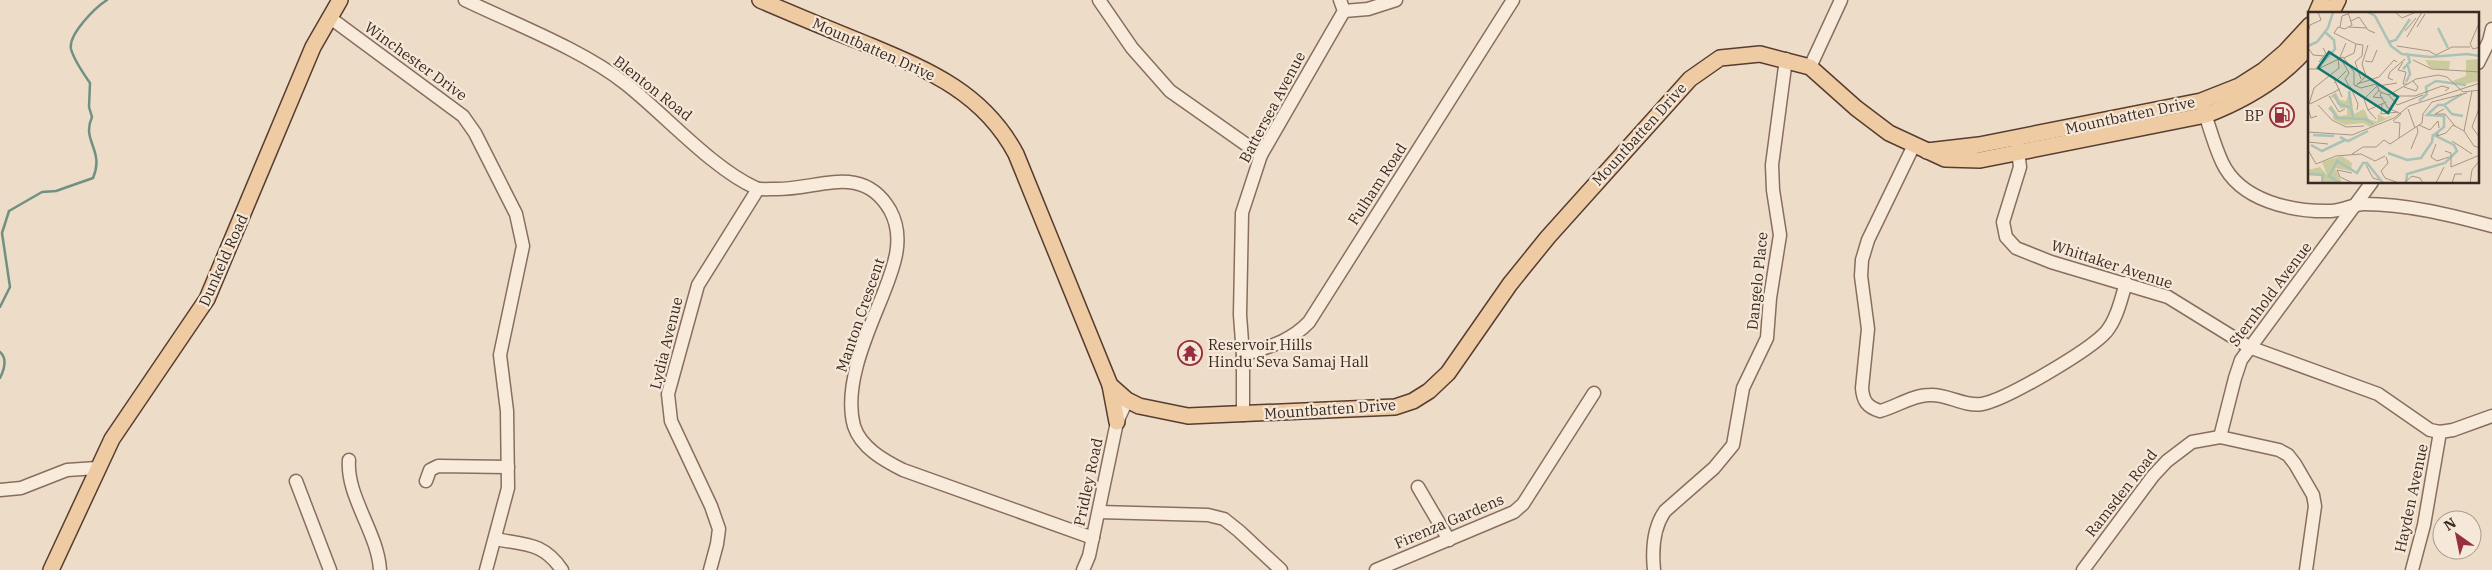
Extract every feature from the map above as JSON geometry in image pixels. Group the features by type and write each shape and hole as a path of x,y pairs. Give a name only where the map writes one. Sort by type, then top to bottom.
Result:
{"main road":[{"path":"329,17 340,0"},
{"name":"Mountbatten Drive","path":"760,0 915,64 969,96 995,121 1016,154 1110,385 1127,400 1139,406 1188,416 1243,415 1395,406 1413,401 1429,391 1448,373 1510,284 1548,237 1690,79 1707,65 1725,56 1760,54 1786,59 1810,67 1856,108 1890,133 1945,159 1980,160 2017,146 2203,108 2235,104 2268,75 2308,45"},
{"path":"2317,12 2322,0"},
{"path":"2332,12 2338,0"},
{"name":"Dunkeld Road","path":"51,570 97,468 112,440 207,299 304,67 329,17"},
{"name":"Mountbatten Drive","path":"2268,75 2308,26"},
{"path":"1110,385 1117,422"}],"street":[{"name":"Blenton Road","path":"465,0 570,51 612,74 715,161 739,179 758,189"},
{"path":"1099,0 1132,48 1170,91 1261,155"},
{"path":"1342,6 1368,9 1396,0"},
{"name":"Fulham Road","path":"1243,355 1284,342 1297,335 1309,322 1513,0"},
{"path":"1810,67 1841,0"},
{"name":"Battersea Avenue","path":"1243,415 1243,355 1240,315 1242,213 1261,155 1342,6"},
{"name":"Winchester Drive","path":"329,17 463,116 475,133 516,214 523,246 500,355 507,410 508,488 486,570"},
{"path":"2480,59 2489,41 2492,29"},
{"name":"Dangelo Place","path":"1654,570 1656,526 1665,511 1714,468 1733,445 1743,388 1767,338 1770,298 1780,235 1773,190 1772,166 1786,59"},
{"path":"2203,108 2222,162 2241,186 2258,197 2310,210 2346,210 2357,205 2429,211 2492,226"},
{"name":"Whittaker Avenue","path":"2017,146 2020,167 2003,222 2006,237 2010,243 2025,252 2050,262 2161,294 2182,304 2249,347 2366,388 2389,401 2419,424 2430,430 2440,432"},
{"path":"1920,148 1868,240 1862,260 1861,276 1868,329 1862,388 1863,398 1870,408 1880,411 1915,397 1930,395 1982,404 2011,393 2034,381 2106,332 2118,309 2126,283"},
{"name":"Manton Crescent","path":"758,189 787,190 836,181 854,182 869,188 890,211 898,250 858,363 852,399 855,428 870,450 886,462 903,470 1093,538"},
{"name":"Sternhold Avenue","path":"2220,437 2234,378 2249,347 2357,205 2371,184"},
{"name":"Lydia Avenue","path":"710,570 717,544 718,529 712,506 671,421 668,410 668,394 698,285 758,189"},
{"name":"Firenza Gardens","path":"1376,570 1500,520 1523,504 1594,393"},
{"name":"Pridley Road","path":"1083,570 1099,512 1117,422 1127,400"},
{"path":"2440,432 2467,426 2492,416"},
{"name":"Hayden Avenue","path":"2412,570 2424,525 2440,432"},
{"path":"2220,437 2278,450 2288,455 2295,464 2312,496 2315,506 2306,570"},
{"name":"Ramsden Road","path":"2083,570 2153,476 2171,457 2192,442 2220,437"},
{"path":"349,460 350,478 376,546 380,570"},
{"path":"426,481 430,470 438,466 508,467"},
{"path":"0,490 21,488 67,470 97,468"},
{"path":"296,481 330,570"},
{"path":"1418,487 1449,540"},
{"path":"1099,512 1208,515 1224,519 1281,570"},
{"path":"495,539 528,544 543,550 562,570"}],"waterway":[{"path":"0,307 10,287 2,233 9,211 42,192 56,191 93,178 96,160 89,133 92,117 89,107 90,83 74,58 71,43 78,29 96,8 107,0"},
{"path":"0,352 5,361 0,378"}],"place":[{"name":"BP","path":"2282,115"},
{"name":"Reservoir Hills Hindu Seva Samaj Hall","path":"1190,353"}]}
